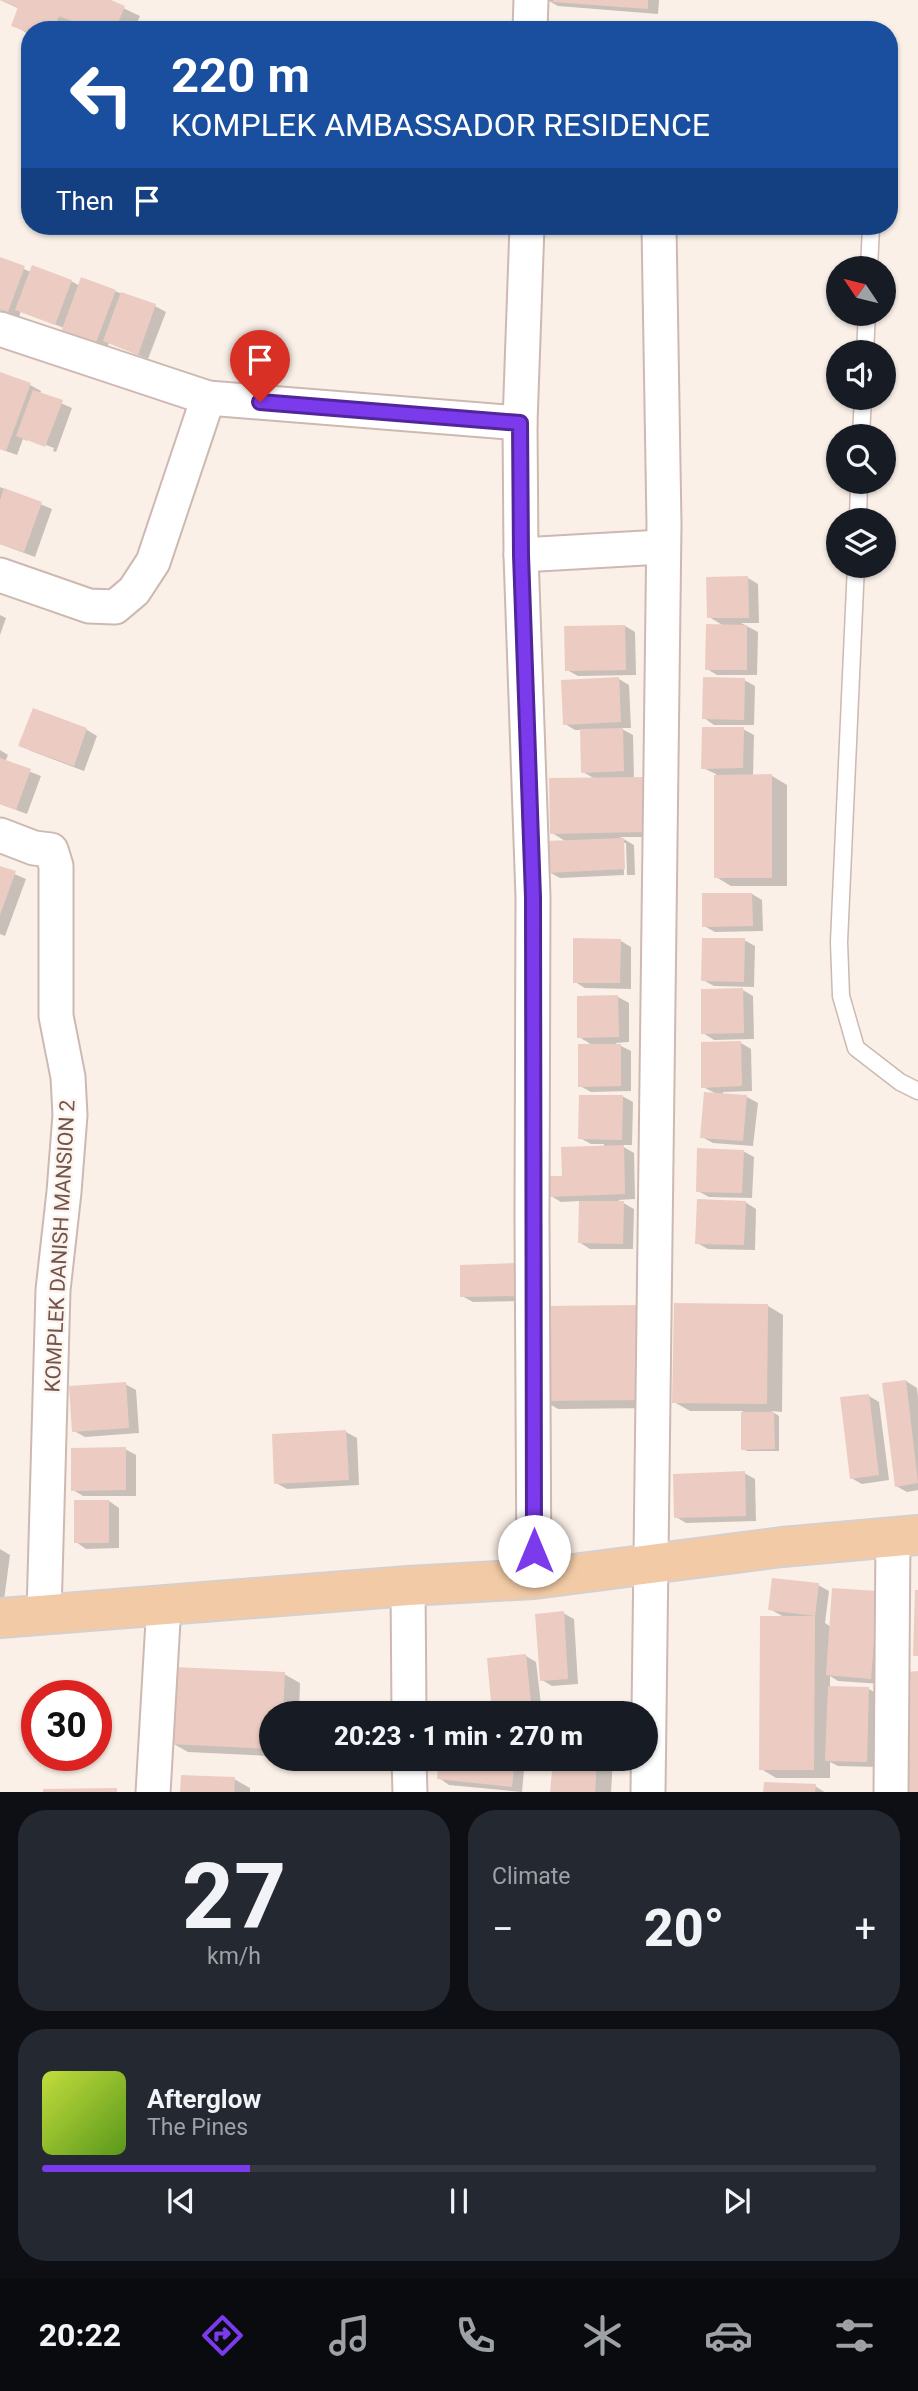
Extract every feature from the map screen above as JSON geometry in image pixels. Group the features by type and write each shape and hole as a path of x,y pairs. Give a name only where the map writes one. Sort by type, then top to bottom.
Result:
{"main road":[{"path":"0,1618 408,1586 534,1579 782,1547 906,1536"}],"street":[{"path":"530,21 531,0"},
{"path":"527,235 520,423 521,555 533,897 534,1579"},
{"path":"648,1792 664,525 659,235"},
{"path":"0,329 208,398 520,423"},
{"path":"0,575 89,606 115,607 134,591 153,562 208,398"},
{"path":"521,555 662,547"},
{"name":"KOMPLEK DANISH MANSION 2","path":"0,835 34,848 51,850 56,866 56,1016 68,1077 70,1115 53,1290 44,1614"},
{"path":"891,1792 906,1536"},
{"path":"408,1586 409,1701"},
{"path":"153,1792 164,1604"},
{"path":"409,1771 410,1792"}],"lane":[{"path":"869,256 870,235"},
{"path":"855,578 839,942 841,996 856,1048 900,1082 918,1091"}],"building":[{"path":"0,0 111,0 125,6 119,21 72,21 59,16 57,21 21,21 21,30 11,26 18,7"},
{"path":"648,0 648,9 553,2"},
{"path":"0,257 25,266 8,312 0,309"},
{"path":"32,265 72,280 55,325 15,310"},
{"path":"81,277 116,290 95,345 61,332"},
{"path":"121,292 156,304 138,355 103,341"},
{"path":"0,372 31,383 6,451 0,449"},
{"path":"33,390 63,400 45,447 16,436"},
{"path":"4,488 42,502 24,552 0,544 0,500"},
{"path":"748,576 749,618 707,618 706,577"},
{"path":"706,624 747,625 747,670 705,670"},
{"path":"625,625 626,670 565,671 564,626"},
{"path":"619,677 621,722 563,725 561,680"},
{"path":"703,677 745,678 744,720 702,719"},
{"path":"33,708 87,728 74,766 18,746"},
{"path":"702,727 744,727 743,768 701,769"},
{"path":"623,728 624,771 581,773 580,729"},
{"path":"0,758 31,769 16,810 0,804"},
{"path":"772,774 772,878 714,878 714,775"},
{"path":"643,777 644,832 550,834 549,778"},
{"path":"624,838 625,869 548,873 546,841"},
{"path":"0,866 16,871 0,915"},
{"path":"702,893 752,893 753,926 702,927"},
{"path":"573,938 621,939 620,983 573,983"},
{"path":"702,938 745,938 744,982 701,981"},
{"path":"743,988 744,1033 701,1034 701,989"},
{"path":"618,995 619,1037 577,1038 577,996"},
{"path":"741,1041 742,1086 701,1088 701,1042"},
{"path":"578,1044 621,1044 621,1086 578,1087"},
{"path":"704,1092 747,1095 743,1141 700,1138"},
{"path":"579,1095 623,1095 622,1140 578,1139"},
{"path":"624,1145 625,1194 549,1197 548,1176 562,1176 561,1147"},
{"path":"697,1148 744,1150 742,1193 696,1192"},
{"path":"697,1199 746,1201 744,1245 695,1244"},
{"path":"579,1201 624,1201 623,1244 578,1243"},
{"path":"515,1263 516,1296 460,1297 460,1265"},
{"path":"674,1303 768,1304 767,1404 672,1403"},
{"path":"641,1305 641,1400 541,1401 541,1306"},
{"path":"906,1380 918,1483 895,1487 882,1383"},
{"path":"126,1382 129,1428 72,1432 69,1386"},
{"path":"869,1394 879,1475 850,1479 840,1397"},
{"path":"741,1412 774,1412 775,1449 741,1450"},
{"path":"346,1430 349,1480 274,1484 272,1434"},
{"path":"126,1447 126,1490 71,1491 71,1448"},
{"path":"745,1471 746,1516 674,1518 673,1474"},
{"path":"74,1500 109,1500 109,1543 74,1543"},
{"path":"772,1578 819,1583 815,1616 768,1610"},
{"path":"832,1588 878,1591 871,1679 826,1675"},
{"path":"915,1590 918,1590 918,1656 913,1656"},
{"path":"564,1611 568,1679 540,1681 535,1614"},
{"path":"760,1616 815,1616 814,1770 759,1770"},
{"path":"526,1654 531,1701 491,1701 487,1658"},
{"path":"175,1667 285,1672 284,1701 259,1701 259,1748 170,1744"},
{"path":"918,1671 918,1792 909,1792 907,1672"},
{"path":"828,1686 869,1687 867,1762 825,1761"},
{"path":"438,1771 514,1771 512,1787 437,1779"},
{"path":"552,1771 596,1771 595,1792 550,1792"},
{"path":"181,1775 235,1777 234,1792 180,1792"},
{"path":"764,1782 816,1784 815,1792 763,1792"},
{"path":"117,1788 117,1792 43,1792 43,1789"}],"route":[{"path":"260,402 520,423 521,555 533,897 534,1551"}]}
